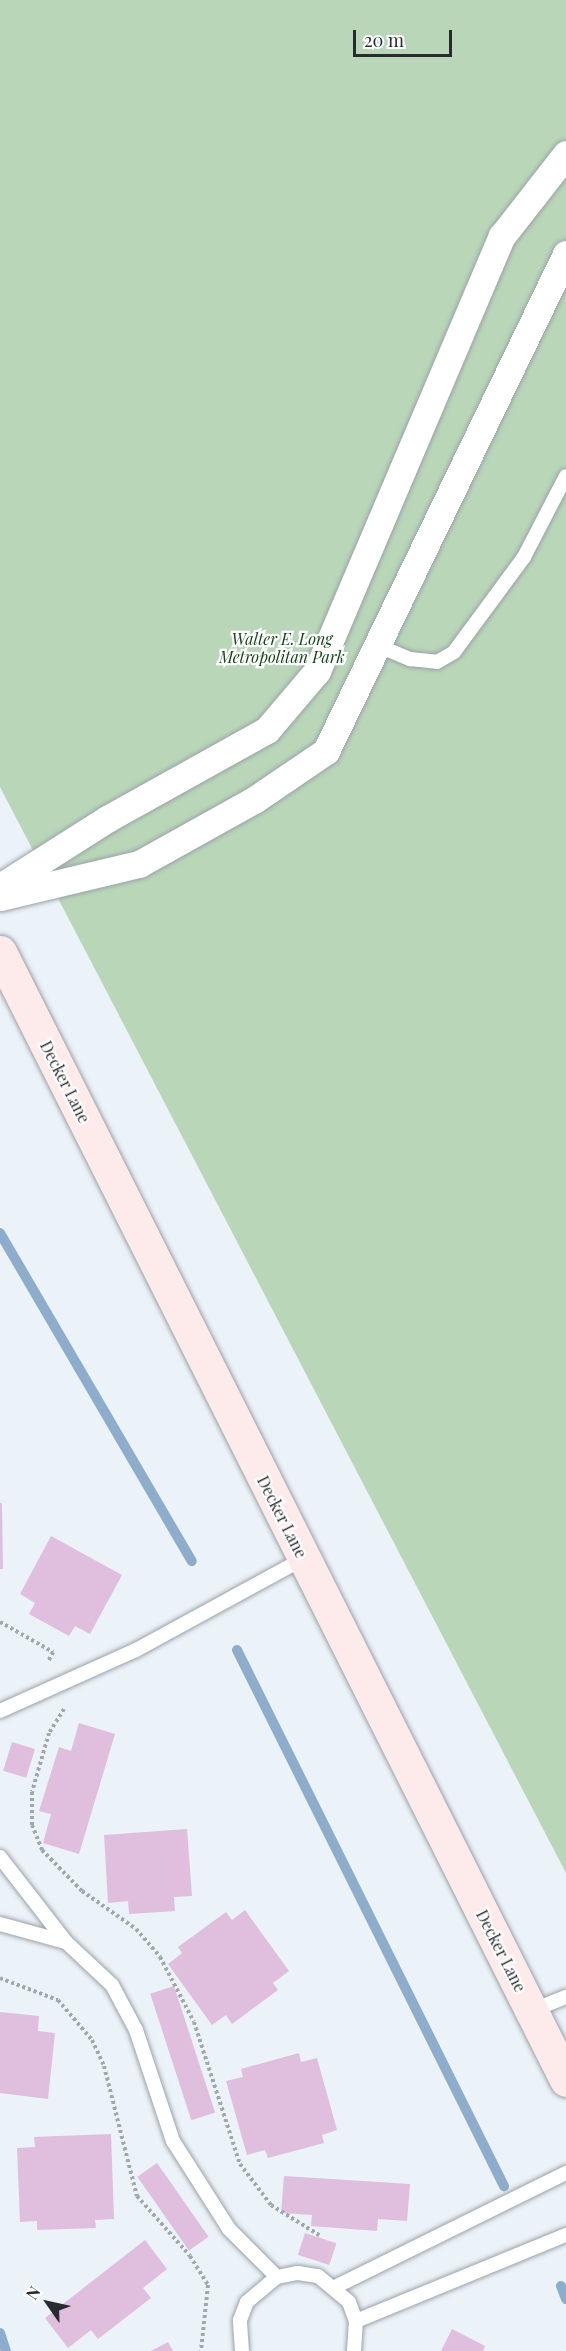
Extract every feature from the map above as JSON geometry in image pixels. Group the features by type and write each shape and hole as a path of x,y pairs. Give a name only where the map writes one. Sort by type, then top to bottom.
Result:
{"main road":[{"name":"Decker Lane","path":"0,952 566,2080"}],"street":[{"path":"0,887 107,819 267,730 317,671 502,236 566,154"},
{"path":"0,897 139,864 254,800 326,751 379,646 566,254"}],"lane":[{"path":"379,646 410,659 437,662 454,652 524,557 566,476"},
{"path":"0,1711 136,1650 303,1559"},
{"path":"0,1857 66,1942 112,1985 136,2030 173,2140 229,2229 278,2277"},
{"path":"0,1924 66,1942"},
{"path":"531,2011 566,1997"},
{"path":"335,2287 566,2173"},
{"path":"356,2321 566,2235"},
{"path":"242,2351 240,2320 247,2302 278,2277 318,2276 335,2287 356,2321 354,2351"}],"path":[{"path":"0,1622 53,1652 48,1662"},
{"path":"65,1707 49,1733 32,1792 32,1825 42,1850 82,1891 136,1929 160,1957 194,2022 240,2164 271,2205 319,2235"},
{"path":"0,1978 58,2000 92,2040 107,2074 137,2196 190,2256 208,2285 201,2351"}],"green space":[{"name":"Walter E. Long Metropolitan Park","path":"0,0 566,0 566,1873 0,787"}],"building":[{"path":"0,1503 2,1503 3,1569 0,1569"},
{"path":"51,1536 122,1575 90,1634 75,1626 69,1636 29,1614 35,1603 20,1594"},
{"path":"79,1723 115,1734 79,1854 43,1843 51,1814 39,1811 59,1747 71,1751"},
{"path":"12,1742 35,1749 26,1778 3,1771"},
{"path":"187,1829 192,1896 174,1897 175,1911 129,1914 128,1901 108,1903 104,1835"},
{"path":"245,1910 289,1971 273,1983 278,1990 232,2024 226,2015 212,2025 168,1964 182,1953 178,1947 226,1912 232,1920"},
{"path":"174,1986 215,2112 191,2120 150,1994"},
{"path":"0,2012 39,2016 38,2031 55,2033 48,2099 0,2093"},
{"path":"299,2053 301,2062 317,2058 337,2130 322,2135 324,2143 268,2158 265,2150 247,2155 226,2081 243,2077 241,2069"},
{"path":"111,2134 114,2219 95,2220 96,2228 37,2230 37,2221 20,2222 17,2148 35,2147 34,2137"},
{"path":"157,2163 209,2237 189,2250 137,2177"},
{"path":"284,2176 410,2184 407,2221 378,2219 377,2231 311,2226 312,2215 281,2213"},
{"path":"305,2233 336,2243 329,2265 298,2255"},
{"path":"145,2240 167,2269 143,2288 151,2298 98,2339 91,2330 68,2348 45,2318"},
{"path":"452,2329 485,2346 483,2351 441,2351"},
{"path":"168,2342 173,2351 151,2351"}],"waterway":[{"path":"0,1233 192,1561"},
{"path":"237,1650 504,2186"},
{"path":"561,2286 566,2299"},
{"path":"0,2333 6,2351"}]}
